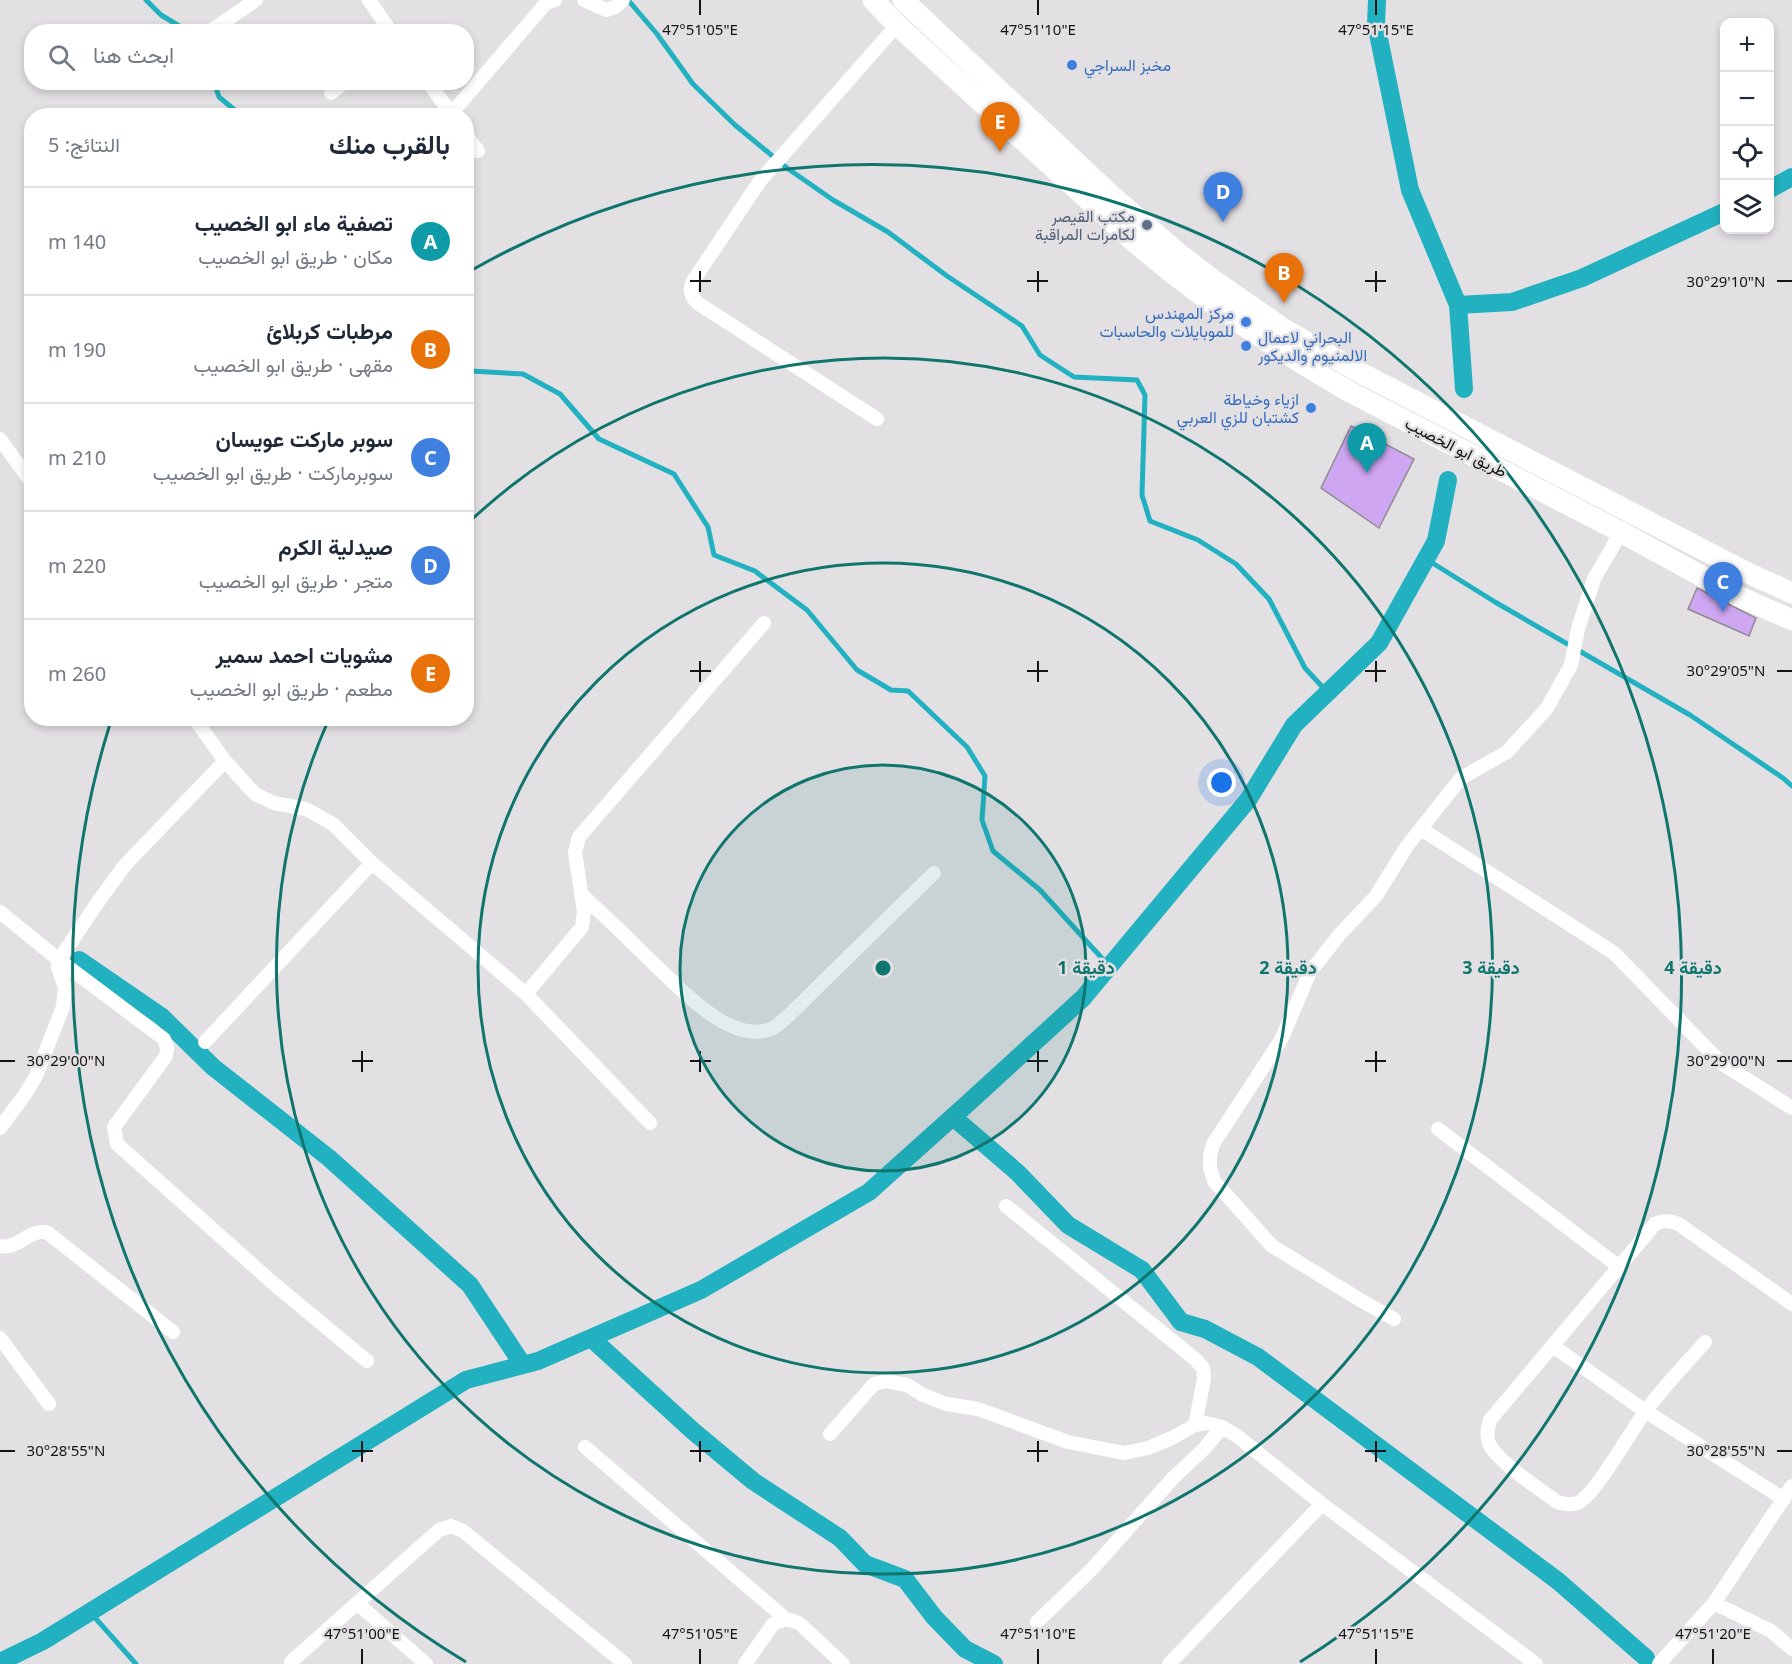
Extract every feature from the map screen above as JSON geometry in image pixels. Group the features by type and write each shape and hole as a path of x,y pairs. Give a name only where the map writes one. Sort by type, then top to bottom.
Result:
{"main road":[{"name":"طريق ابو الخصيب","path":"873,0 897,25 1132,240 1166,269 1237,322 1311,370 1350,392 1621,532 1738,596 1792,620"},
{"name":"طريق ابو الخصيب","path":"903,0 1144,225 1247,305 1359,372 1748,573 1792,593"},
{"path":"1738,596 1748,573"}],"street":[{"path":"221,24 256,0"},
{"path":"369,0 386,24"},
{"path":"474,89 546,3 555,0"},
{"path":"584,0 606,10 619,3"},
{"path":"877,419 699,304 692,297 692,282 760,181 897,25"},
{"path":"331,93 335,90"},
{"path":"434,90 447,108"},
{"path":"458,108 473,90"},
{"path":"474,146 478,151"},
{"path":"0,439 24,472"},
{"path":"1395,1319 1272,1246 1214,1181 1210,1168 1213,1144 1281,1040 1310,972 1340,934 1376,896 1407,846 1461,778 1507,752 1547,708 1571,665 1578,629 1594,579 1621,532"},
{"path":"526,994 582,927 585,912 575,852 579,837 764,623"},
{"path":"200,726 225,761 255,794 274,803 306,808 333,824 372,863 526,994 650,1123"},
{"path":"0,1128 36,1076 63,1007 65,988 58,967 59,960 125,865 225,761"},
{"path":"1421,829 1614,953 1721,1063 1792,1108"},
{"path":"205,1042 372,863"},
{"path":"582,895 701,1008 734,1026 746,1030 764,1031 774,1028 786,1018 934,873"},
{"path":"0,912 59,960 164,1039 167,1047 166,1056 114,1127 117,1144 274,1284 367,1361"},
{"path":"1438,1129 1618,1266"},
{"path":"1006,1206 1195,1359 1203,1368 1204,1379 1195,1425"},
{"path":"1706,1342 1646,1411 1585,1497 1578,1503 1567,1505 1557,1502 1503,1461 1490,1444 1487,1431 1490,1420 1655,1224 1662,1221 1673,1221 1792,1304"},
{"path":"0,1246 14,1246 36,1232 48,1233 172,1332"},
{"path":"0,1338 49,1404"},
{"path":"1552,1346 1646,1411 1784,1499"},
{"path":"830,1434 874,1384 886,1381 907,1385 923,1395 947,1404 978,1408 1068,1442 1124,1453 1148,1448 1195,1425 1206,1423 1222,1427 1237,1436 1322,1504 1536,1664"},
{"path":"1037,1622 1093,1568 1222,1427"},
{"path":"585,1447 786,1619 799,1623 843,1664"},
{"path":"1659,1664 1714,1603 1792,1486"},
{"path":"1169,1664 1322,1504"},
{"path":"291,1662 439,1530 451,1527 463,1531 625,1664"},
{"path":"357,1603 426,1664"},
{"path":"1714,1603 1771,1631 1792,1649"},
{"path":"745,1664 773,1624 786,1619"}],"building":[{"path":"1351,426 1414,459 1379,528 1321,488"},
{"path":"1697,588 1756,618 1749,636 1688,609"}],"waterway":[{"path":"146,0 161,15 176,24"},
{"path":"628,0 657,34 693,84 735,125 787,168 833,200 888,232 947,276 1022,326 1040,355 1074,377 1137,380 1145,395 1142,495 1150,521 1198,540 1236,564 1269,599 1305,668 1328,693"},
{"path":"1377,0 1376,24 1410,190 1458,305 1464,389"},
{"path":"217,90 219,97 232,108"},
{"path":"1774,187 1792,177"},
{"path":"1458,305 1512,302 1582,278 1720,214"},
{"path":"474,371 523,374 560,394 599,439 674,474 708,527 714,555 755,571 807,610 857,670 891,690 908,691 967,747 985,776 982,820 993,851 1040,890 1109,966"},
{"path":"0,1662 43,1641 466,1380 538,1361 701,1290 869,1192 1083,998 1248,800 1294,725 1379,643 1436,541 1448,480"},
{"path":"1426,559 1495,602 1690,715 1792,786"},
{"path":"79,960 162,1017 213,1067 329,1158 470,1285 523,1365"},
{"path":"953,1117 1018,1173 1068,1225 1142,1270 1181,1322 1205,1329 1258,1357 1558,1581 1646,1658"},
{"path":"591,1338 693,1431 753,1481 840,1538 865,1564 905,1579 934,1617 965,1649 994,1664"},
{"path":"90,1612 136,1664"}],"place":[{"name":"مخبز السراجي","path":"1072,65"},
{"name":"مشويات احمد سمير","path":"1000,152"},
{"name":"صيدلية الكرم","path":"1223,222"},
{"name":"مكتب القيصر لكامرات المراقبة","path":"1147,225"},
{"name":"مرطبات كربلائ","path":"1284,303"},
{"name":"مركز المهندس للموبايلات والحاسبات","path":"1246,322"},
{"name":"البحراني لاعمال الالمنيوم والديكور","path":"1246,346"},
{"name":"ازياء وخياطة كشتبان للزي العربي","path":"1311,408"},
{"name":"تصفية ماء ابو الخصيب","path":"1367,473"},
{"name":"سوبر ماركت عويسان","path":"1723,612"}]}
